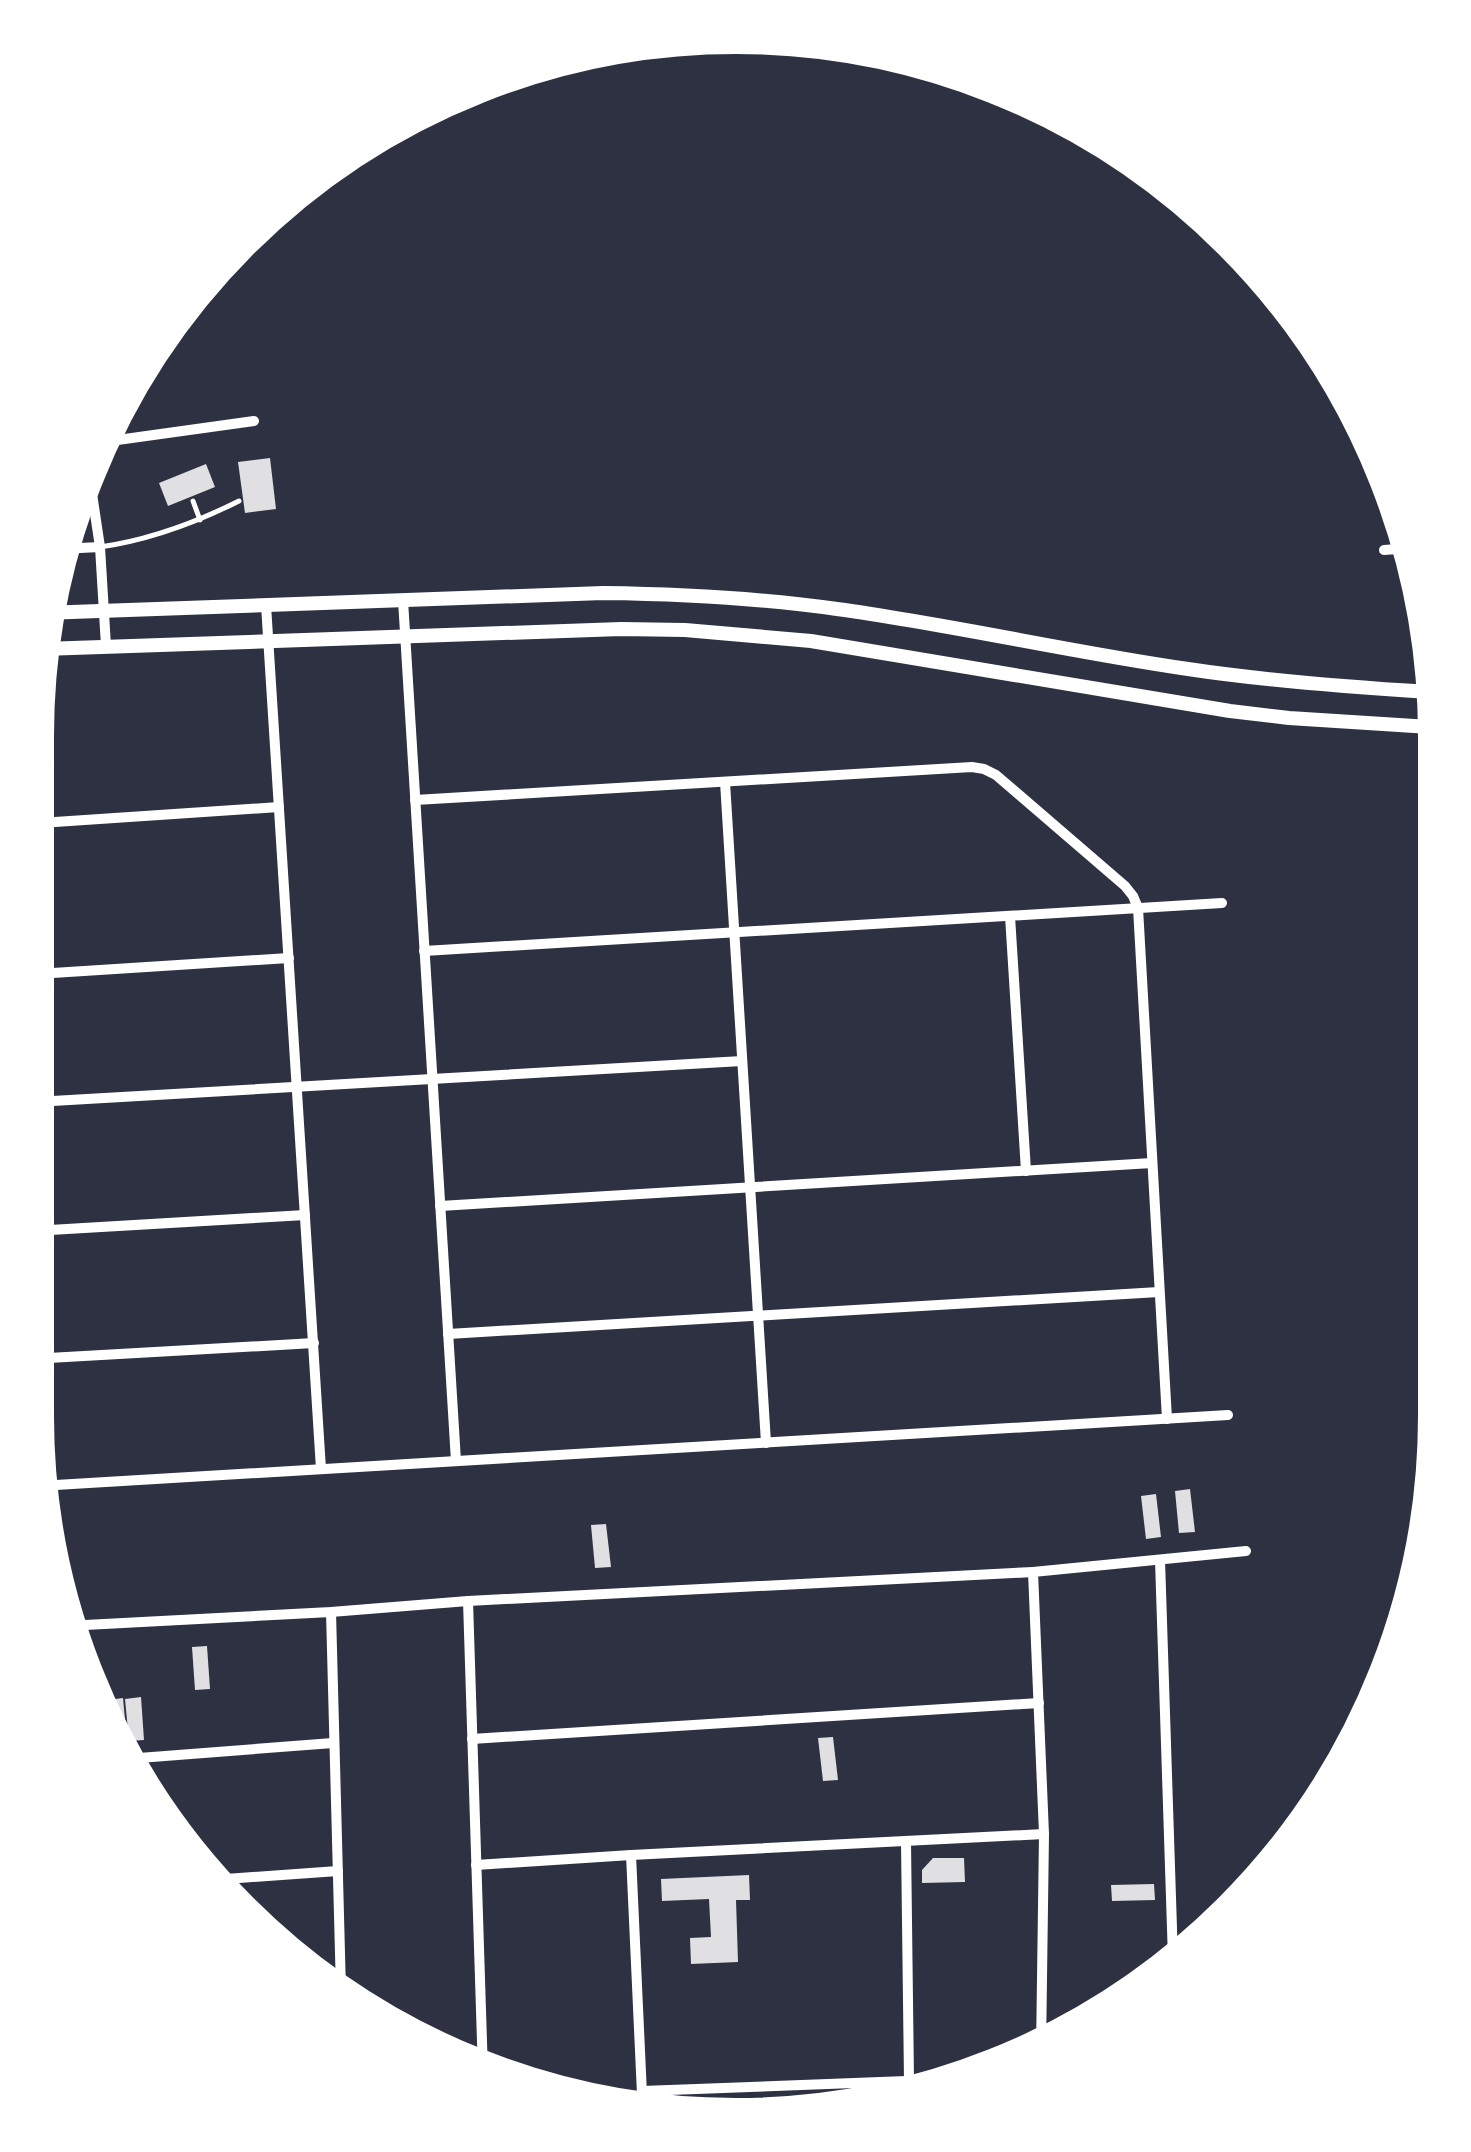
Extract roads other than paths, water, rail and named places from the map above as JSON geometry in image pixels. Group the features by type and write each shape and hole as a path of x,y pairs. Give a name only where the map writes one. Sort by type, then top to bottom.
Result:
{"main road":[{"path":"59,612 662,594 839,609 1188,669 1422,691"},
{"path":"53,649 685,630 810,641 1230,711 1424,727"}],"street":[{"path":"114,441 254,421"},
{"path":"92,493 100,547 106,646"},
{"path":"74,548 100,547"},
{"path":"1384,550 1398,549"},
{"path":"403,600 456,1462"},
{"path":"266,605 322,1470"},
{"path":"415,800 972,767 996,775 1124,886 1138,908 1166,1419"},
{"path":"725,782 766,1443"},
{"path":"48,822 280,807"},
{"path":"424,951 1222,903"},
{"path":"1010,916 1026,1171"},
{"path":"48,973 289,958"},
{"path":"48,1101 742,1061"},
{"path":"440,1206 1152,1164"},
{"path":"48,1230 306,1216"},
{"path":"448,1334 1159,1292"},
{"path":"48,1358 314,1343"},
{"path":"51,1485 1228,1416"},
{"path":"80,1625 1033,1572 1246,1551"},
{"path":"1160,1560 1174,1946"},
{"path":"1033,1572 1044,1834 1041,2033"},
{"path":"468,1601 482,2056"},
{"path":"331,1612 341,1980"},
{"path":"472,1738 1039,1703"},
{"path":"138,1757 333,1743"},
{"path":"476,1865 1044,1834"},
{"path":"906,1842 909,2080"},
{"path":"630,1856 642,2098"},
{"path":"226,1879 338,1871"},
{"path":"642,2092 918,2080"}],"lane":[{"path":"193,501 200,520"},
{"path":"100,547 133,542 200,520 239,502"}]}
